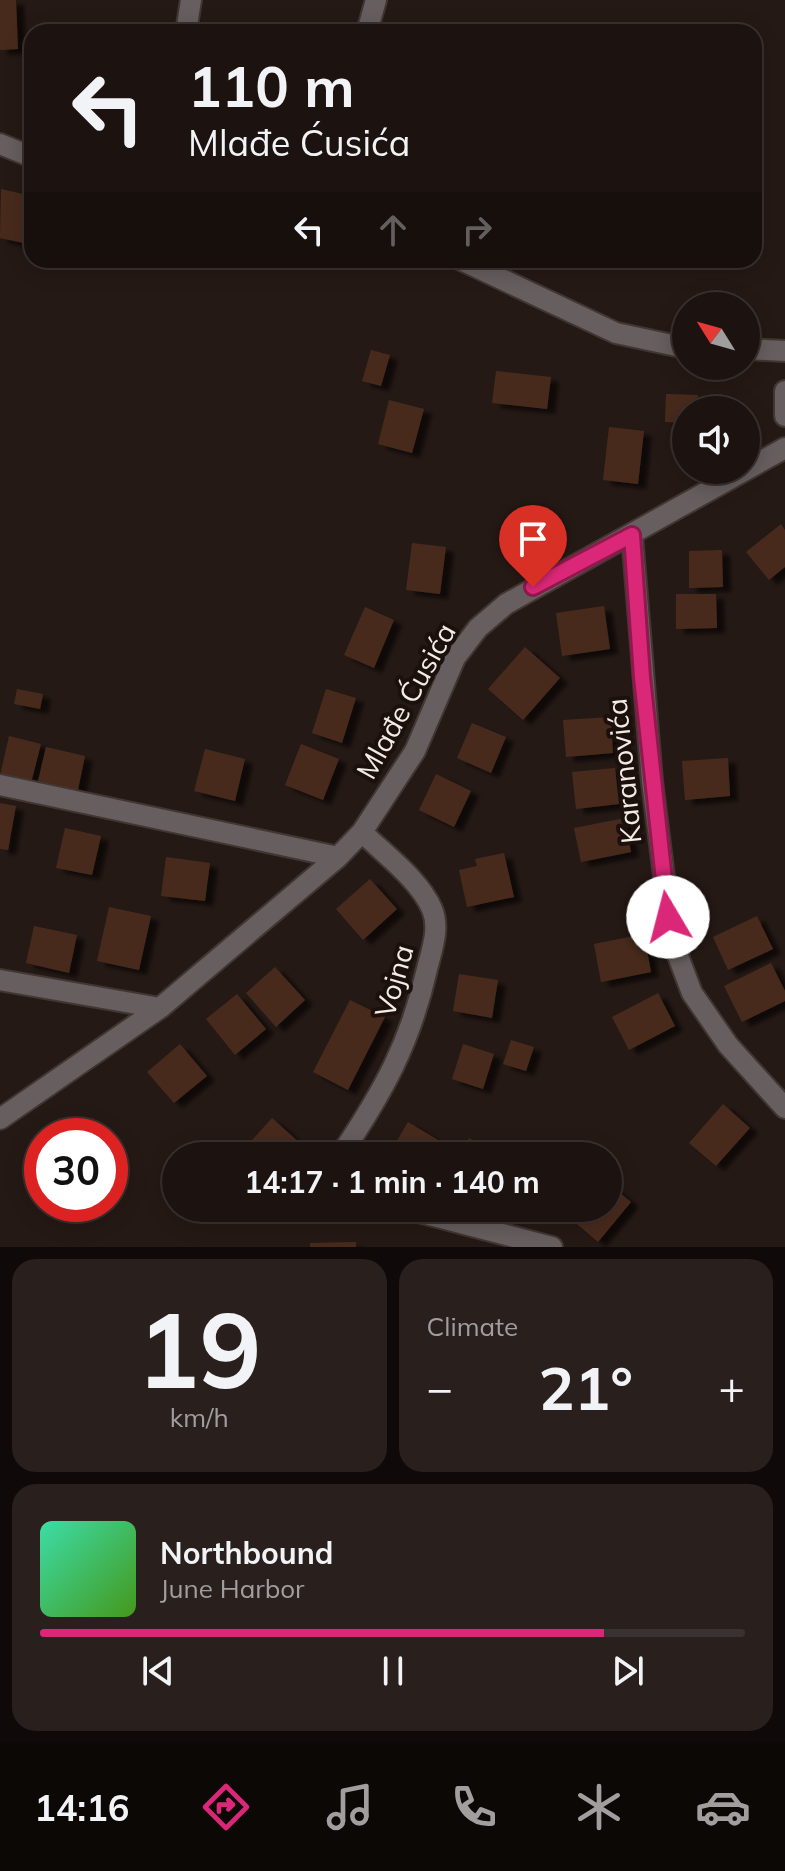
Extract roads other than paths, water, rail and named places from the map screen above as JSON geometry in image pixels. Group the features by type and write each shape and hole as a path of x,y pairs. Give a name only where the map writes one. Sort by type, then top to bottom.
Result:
{"street":[{"path":"187,24 191,0"},
{"path":"369,24 376,0"},
{"path":"0,144 24,154"},
{"path":"478,268 616,333 672,345"},
{"path":"760,350 785,351"},
{"path":"785,391 785,416"},
{"name":"Mlađe Ćusića","path":"0,1119 160,1008 338,857 362,832 415,751 455,658 478,628 506,604 785,448"},
{"name":"Karanovića","path":"632,535 652,781 672,940 692,993 728,1045 785,1108"},
{"path":"0,785 338,857"},
{"name":"Vojna","path":"349,1142 393,1071 416,1016 436,933 433,910 421,892 362,832"},
{"path":"0,980 160,1008"},
{"path":"456,1222 552,1247"}]}
